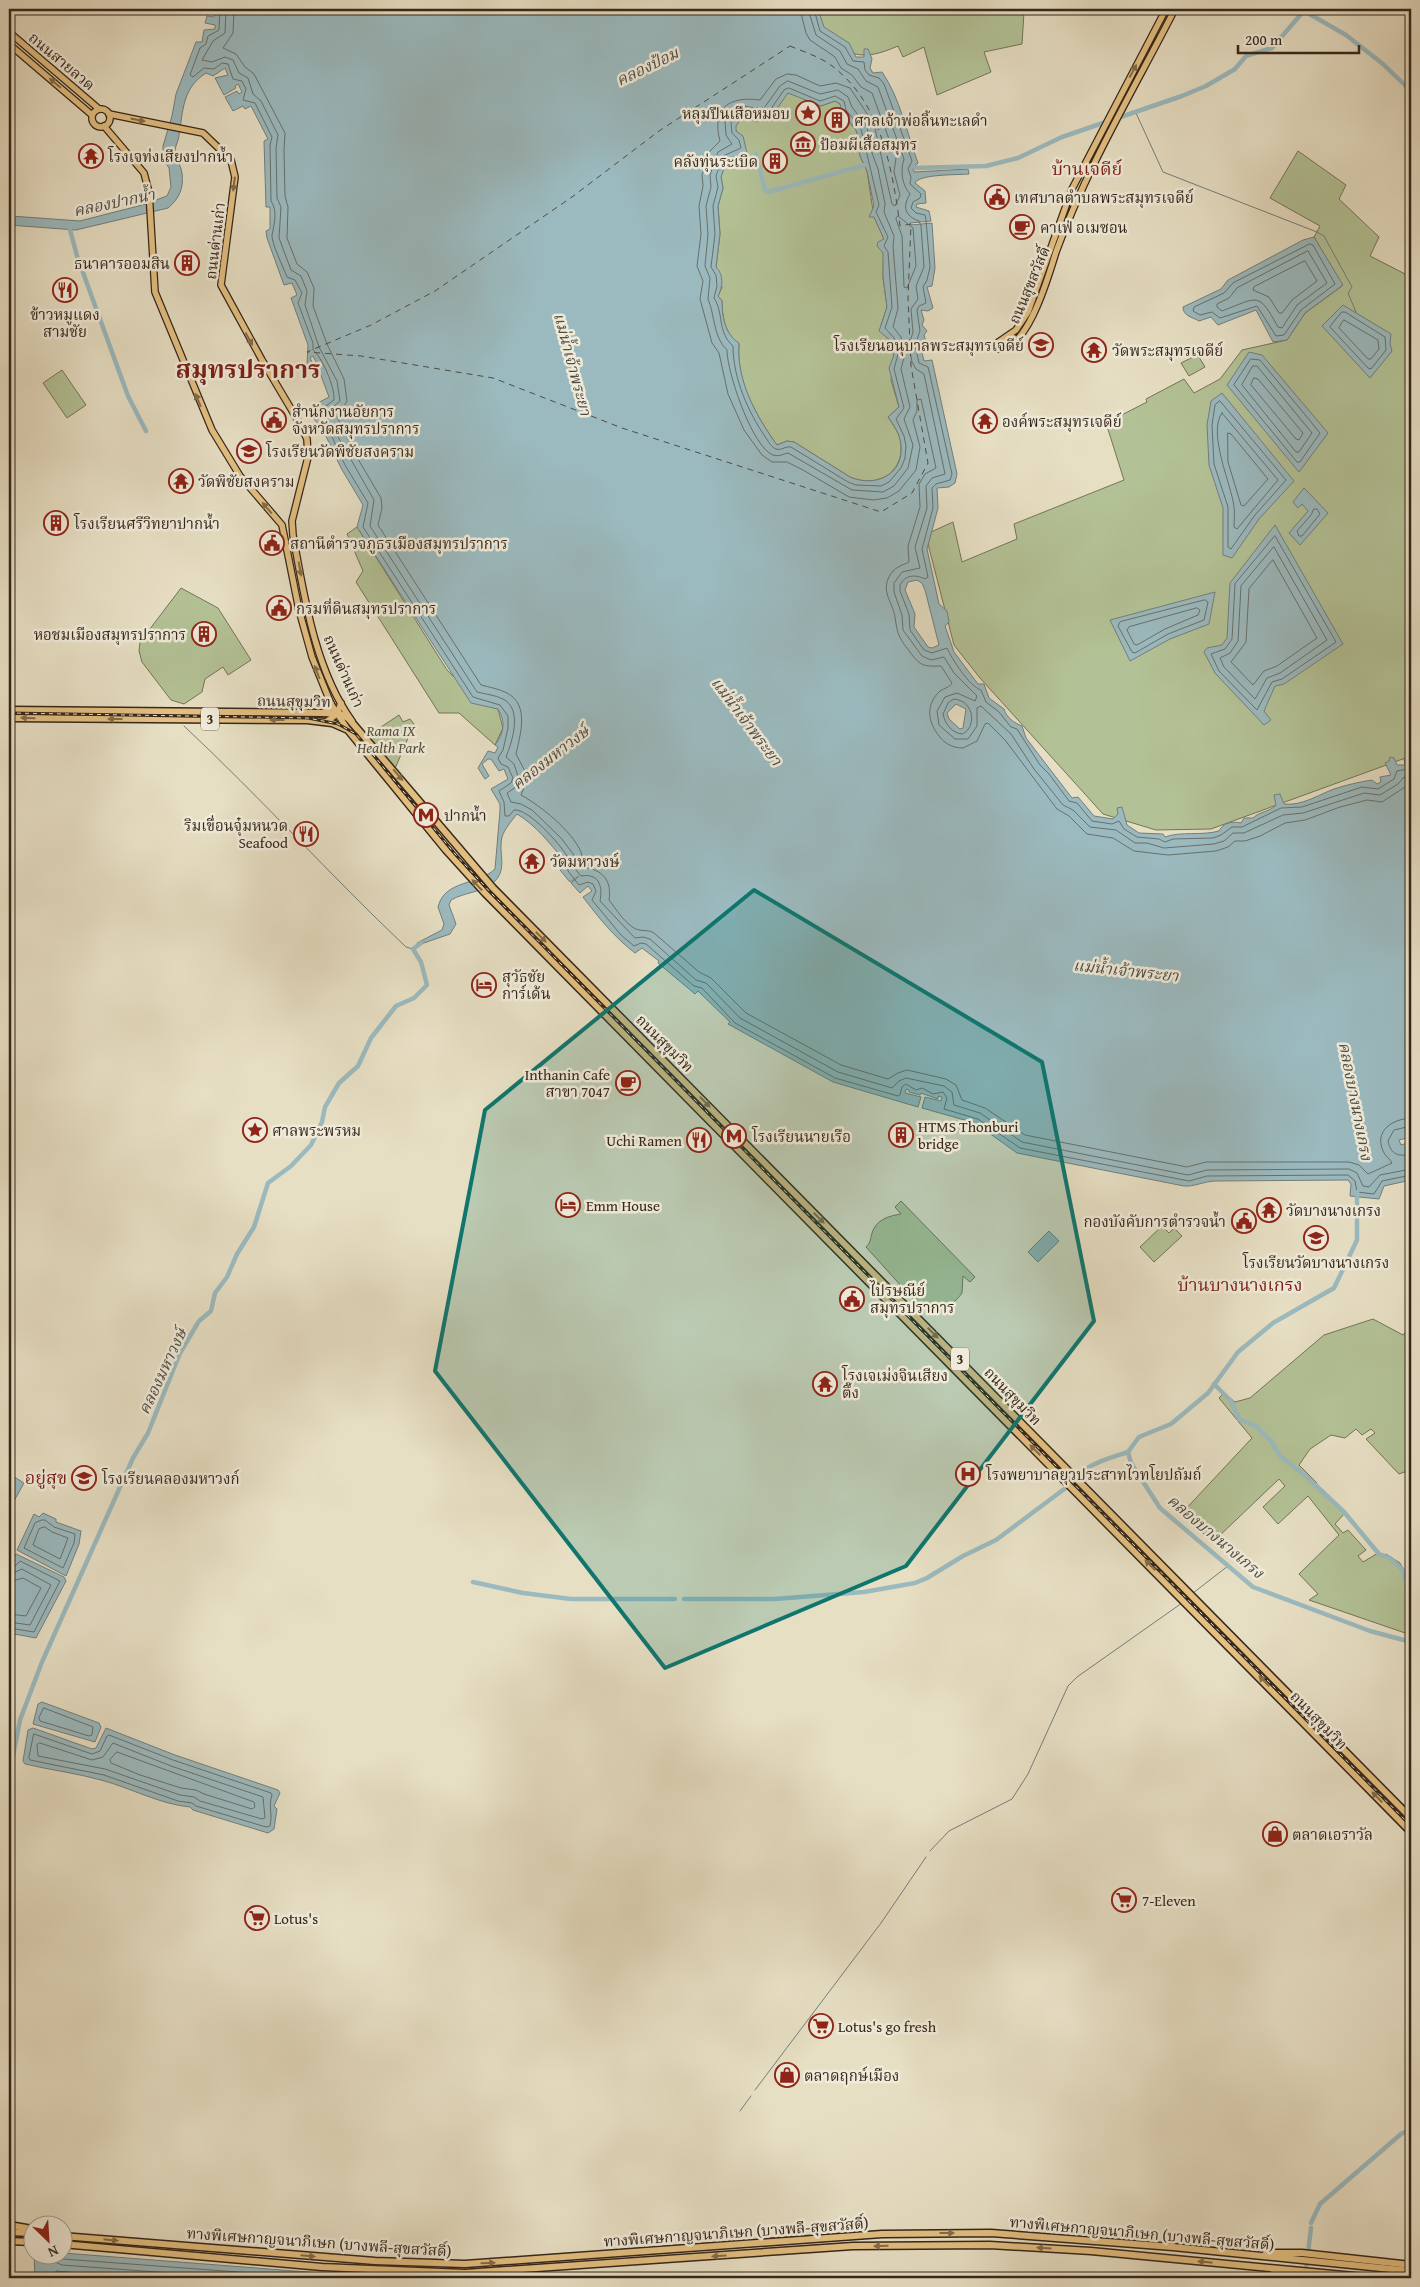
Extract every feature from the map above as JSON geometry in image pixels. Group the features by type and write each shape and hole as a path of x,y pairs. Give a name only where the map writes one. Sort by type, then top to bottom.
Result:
{"highway":[{"path":"324,713 329,710 331,704"},
{"name":"ถนนสุขุมวิท","path":"9,710 324,713 345,716 355,724 465,858 506,902 1411,1818"},
{"path":"47,718 48,710"},
{"path":"223,712 223,719"},
{"name":"ถนนสุขุมวิท","path":"9,718 223,719 326,722 348,730 457,862 499,907 1411,1832"},
{"path":"582,993 589,985"},
{"path":"785,1199 789,1187"},
{"path":"791,1204 800,1199"},
{"path":"9,2225 22,2227"},
{"path":"9,2232 22,2233"},
{"name":"ทางพิเศษกาญจนาภิเษก (บางพลี-สุขสวัสดิ์)","path":"72,2237 375,2261 465,2264 882,2234 948,2232 1052,2237 1411,2270"},
{"path":"9,2241 22,2242"},
{"name":"ทางพิเศษกาญจนาภิเษก (บางพลี-สุขสวัสดิ์)","path":"72,2245 322,2267 412,2272 508,2272 853,2246 1014,2246 1376,2278"},
{"path":"1247,2254 1291,2252 1400,2262 1411,2265"},
{"path":"1400,2262 1411,2261"},
{"path":"1247,2266 1304,2278"}],"main road":[{"name":"ถนนสุขสวัสดิ์","path":"1166,9 1100,132 1068,199 1028,312 1016,330 997,343 998,349 1015,342 1028,323 1077,199 1122,108 1176,9"},
{"name":"ถนนสายลวด","path":"9,32 99,109"},
{"name":"ถนนสายลวด","path":"9,44 92,114"},
{"path":"104,126 109,121 109,114 99,109 92,114 94,124 104,126 144,173 150,192 155,292 204,414 220,444 240,476 282,525 307,642 331,704 348,730"},
{"name":"ถนนด่านเก่า","path":"109,114 184,128 208,136 233,165 235,177 221,285 307,439 308,456 292,521 295,547 313,631 321,656 341,703 355,724"},
{"path":"282,525 292,521"},
{"path":"326,722 337,714 341,703"},
{"path":"1208,1624 1215,1618"}],"highlighted area":[{"path":"754,890 1042,1062 1094,1321 906,1566 665,1668 435,1371 485,1110"}],"green space":[{"path":"813,9 1022,9 1024,12 1022,44 984,52 991,72 937,95 924,47 903,57 898,46 875,54 865,55 848,52 819,34"},
{"path":"790,92 821,106 835,101 840,104 847,120 856,130 860,143 860,156 867,171 874,217 884,239 883,277 887,307 881,325 884,335 891,341 890,348 894,355 891,380 899,407 888,417 898,434 901,445 897,464 892,471 878,480 859,480 850,477 794,442 787,441 777,445 749,398 741,371 739,344 727,330 722,301 718,296 722,287 716,267 720,234 718,206 723,188 721,177 736,131 735,126 742,117"},
{"path":"1298,151 1346,185 1339,199 1379,237 1370,256 1411,277 1411,756 1211,829 1156,830 1103,814 980,678 954,645 928,544 931,532 953,522 962,562 1017,539 1014,524 1124,480 1106,423 1147,402 1146,399 1184,379 1194,393 1220,379 1242,350 1287,340 1305,313 1342,286 1314,237 1320,226 1270,198"},
{"path":"1195,356 1199,357 1205,367 1189,376 1181,363"},
{"path":"62,370 86,405 67,418 43,383"},
{"path":"357,527 447,670 482,704 498,709 503,728 495,745 459,713 439,713 356,582 363,571 347,534"},
{"path":"181,588 218,608 251,660 228,675 223,667 205,679 202,692 184,704 171,700 142,662 139,651 140,642"},
{"name":"Rama IX Health Park","path":"399,715 403,722 410,719 414,724 394,771 366,737"},
{"path":"901,1201 975,1277 970,1282 963,1276 962,1293 947,1306 926,1306 922,1309 866,1247 870,1242 876,1225 887,1217 901,1214 895,1207"},
{"path":"1162,1226 1169,1233 1174,1228 1182,1236 1154,1262 1140,1247"},
{"path":"1373,1319 1403,1335 1411,1326 1411,1476 1407,1471 1399,1474 1366,1439 1375,1433 1371,1429 1362,1435 1356,1429 1345,1438 1331,1435 1310,1449 1299,1465 1317,1483 1315,1486 1344,1514 1335,1524 1343,1533 1348,1530 1366,1550 1358,1556 1363,1562 1378,1553 1383,1556 1386,1554 1400,1563 1407,1577 1411,1580 1411,1635 1309,1600 1318,1594 1299,1574 1339,1535 1308,1496 1278,1524 1263,1507 1285,1486 1279,1479 1216,1539 1208,1538 1182,1513 1252,1438 1219,1398 1224,1393 1235,1402 1250,1398 1324,1335"}],"water":[{"path":"215,9 818,9 824,27 849,43 856,57 864,57 864,49 868,49 872,59 870,68 873,73 882,72 894,93 918,163 913,168 914,172 968,169 969,174 931,176 918,180 915,183 925,191 926,203 917,204 916,207 929,211 931,221 910,223 911,225 932,223 935,268 932,286 927,287 933,308 928,311 921,310 924,320 922,325 927,331 924,335 926,342 920,344 924,361 932,360 957,474 955,483 949,487 937,488 938,508 927,549 939,604 947,611 949,622 945,626 954,652 978,684 984,684 989,698 1004,709 1011,719 1022,726 1026,738 1072,798 1078,797 1094,816 1113,819 1118,814 1117,808 1122,807 1127,825 1139,833 1163,834 1165,837 1178,834 1219,831 1225,824 1241,823 1244,818 1253,818 1274,807 1276,805 1274,795 1280,794 1284,804 1291,804 1304,802 1334,789 1353,784 1372,780 1377,784 1381,782 1380,777 1391,775 1385,763 1389,761 1390,757 1394,758 1397,765 1405,765 1404,759 1407,756 1411,758 1411,1137 1399,1140 1401,1145 1411,1142 1411,1180 1384,1186 1379,1199 1350,1196 1351,1184 1348,1180 1216,1181 1184,1186 1017,1153 975,1123 922,1108 925,1097 941,1101 942,1097 938,1096 938,1099 921,1093 920,1095 909,1092 906,1089 905,1093 921,1097 918,1107 833,1082 728,1024 730,1022 698,991 695,994 642,948 635,953 627,947 607,927 583,897 592,891 588,886 580,893 571,883 579,876 570,882 560,870 564,860 537,829 517,814 506,828 502,837 502,867 498,877 489,886 451,900 449,905 456,924 450,934 418,945 417,943 442,930 444,924 438,907 447,892 480,878 495,869 500,804 491,789 508,779 504,769 499,771 491,759 482,764 489,776 485,779 478,768 488,751 495,753 498,747 495,745 502,732 503,723 498,709 471,703 357,527 363,505 341,468 323,430 310,414 306,417 303,411 329,397 320,373 313,376 309,367 313,365 315,369 319,368 313,356 310,358 312,362 307,365 308,345 291,298 297,295 292,283 284,285 267,238 266,231 270,229 270,207 266,207 264,141 268,139 251,106 245,109 243,106 233,111 225,97 237,91 239,94 242,92 238,84 235,86 236,88 224,95 215,78 228,75 225,68 213,76 206,73 192,86 185,101 175,149 182,173 181,188 178,197 168,208 76,230 9,225 9,217 11,216 80,221 142,205 167,196 171,187 169,168 163,159 163,146 176,94 196,42 202,42 204,30 215,29 215,25 205,23 207,16 214,17","holes":["788,93 821,106 835,101 840,104 842,112 856,130 860,143 860,156 867,171 874,206 869,217 874,217 884,239 878,242 877,246 883,253 883,277 887,307 879,331 891,341 890,348 894,355 889,368 899,407 888,417 898,433 901,455 893,471 878,480 859,480 850,477 794,442 787,441 777,445 749,397 741,370 739,343 727,330 722,301 718,296 722,281 719,270 716,267 720,234 718,206 723,188 721,177 727,159 747,153 743,136 736,131 736,126 742,117 747,116 755,122 771,117","917,580 922,583 925,590 939,645 932,648 928,647 914,627 915,614 905,590 908,582","956,704 966,709 963,728 960,729 949,719 947,713"]},
{"path":"1314,237 1343,285 1305,313 1287,340 1273,342 1256,310 1218,325 1211,317 1199,321 1188,316 1183,310 1183,307 1221,289 1228,280 1303,240"},
{"path":"1343,305 1391,334 1390,344 1392,351 1370,378 1322,326"},
{"path":"1249,352 1262,355 1328,433 1299,472 1227,385"},
{"path":"1222,393 1294,481 1259,519 1232,558 1223,555 1223,508 1209,465 1207,425 1211,401"},
{"path":"1304,488 1328,513 1300,545 1289,533 1308,511 1302,504 1298,508 1293,502"},
{"path":"1275,525 1343,644 1284,684 1275,686 1264,711 1271,720 1264,725 1215,673 1204,652 1207,648 1222,645 1227,638 1230,583"},
{"path":"1215,592 1209,624 1170,639 1130,661 1110,620"},
{"path":"1049,1231 1059,1241 1038,1262 1028,1252"},
{"path":"9,1464 15,1467 11,1475 24,1483 9,1510"},
{"path":"43,1513 56,1519 56,1522 81,1531 79,1544 66,1576 17,1550 34,1514 39,1517"},
{"path":"16,1554 64,1577 66,1581 36,1638 9,1633 9,1568"},
{"path":"42,1702 99,1723 101,1727 95,1742 33,1724 38,1704"},
{"path":"33,1728 92,1749 96,1748 106,1728 175,1755 278,1790 280,1793 274,1806 277,1809 274,1829 268,1833 101,1780 25,1764 23,1761 28,1730"},
{"path":"72,2254 385,2278 35,2278 34,2264 72,2264"}],"waterway":[{"path":"915,168 986,166 1018,158 1062,137 1182,96 1206,86 1235,69 1246,56 1272,48 1302,13 1306,12 1346,35 1383,64 1411,91"},
{"path":"1136,113 1163,172 1324,236 1352,287 1348,293 1356,312"},
{"path":"756,154 765,190 768,192 865,165"},
{"path":"69,226 77,256 128,396 146,431"},
{"path":"184,726 378,920 406,947 413,949"},
{"name":"คลองมหาวงษ์","path":"9,1776 20,1720 42,1662 133,1458 148,1433 180,1353 199,1321 211,1311 215,1293 227,1277 237,1254 254,1227 268,1183 291,1166 311,1145 322,1122 325,1107 339,1083 358,1066 371,1038 396,1006 414,998 427,985 421,962 413,949 421,943"},
{"name":"คลองบางนางเกรง","path":"1357,1192 1357,1240 1334,1288 1273,1323 1238,1352 1208,1393 1171,1424 1139,1437 1128,1452 1131,1463 1160,1508 1253,1587 1370,1631 1411,1642"},
{"path":"1214,1384 1231,1401 1239,1419 1256,1426 1270,1440 1280,1456 1307,1477 1344,1512 1379,1554 1390,1558 1404,1571 1404,1578 1411,1583"},
{"path":"1081,1473 1096,1463 1128,1452"},
{"path":"684,1599 775,1599 864,1592 915,1583 996,1540 1067,1487"},
{"path":"1193,1593 1228,1566"},
{"path":"473,1582 523,1593 571,1599 675,1599"},
{"path":"930,1851 949,1831 1012,1799 1028,1774 1068,1686 1077,1677 1182,1603"},
{"path":"755,2090 881,1923 926,1857"},
{"path":"740,2111 751,2096"},
{"path":"1311,2223 1320,2204 1401,2134 1411,2129"},
{"path":"1305,2278 1311,2228"},
{"name":"คลองมหาวงษ์","path":"9,2237 11,2278"}],"ferry route":[{"path":"790,46 828,63 846,78 860,96 872,115 888,158 900,226 911,224 908,298 911,366 928,463 912,493 881,512 622,428 493,378 361,356 307,352 371,325 435,291 572,197 659,131 790,46"}],"railway":[{"path":"9,713 308,718 338,724 356,734 455,854 492,894 1411,1826"}],"place":[{"name":"หลุมปืนเสือหมอบ","path":"808,113"},
{"name":"ศาลเจ้าพ่อลิ้นทะเลดำ","path":"837,120"},
{"name":"ป้อมผีเสื้อสมุทร","path":"803,144"},
{"name":"โรงเจท่งเสียงปากน้ำ","path":"91,156"},
{"name":"คลังทุ่นระเบิด","path":"775,161"},
{"name":"เทศบาลตำบลพระสมุทรเจดีย์","path":"997,197"},
{"name":"คาเฟ่ อเมซอน","path":"1022,227"},
{"name":"ธนาคารออมสิน","path":"187,263"},
{"name":"ข้าวหมูแดง สามชัย","path":"65,290"},
{"name":"โรงเรียนอนุบาลพระสมุทรเจดีย์","path":"1041,345"},
{"name":"วัดพระสมุทรเจดีย์","path":"1094,350"},
{"name":"สำนักงานอัยการ จังหวัดสมุทรปราการ","path":"274,420"},
{"name":"องค์พระสมุทรเจดีย์","path":"985,421"},
{"name":"โรงเรียนวัดพิชัยสงคราม","path":"249,451"},
{"name":"วัดพิชัยสงคราม","path":"181,481"},
{"name":"โรงเรียนศรีวิทยาปากน้ำ","path":"56,523"},
{"name":"สถานีตำรวจภูธรเมืองสมุทรปราการ","path":"272,543"},
{"name":"กรมที่ดินสมุทรปราการ","path":"279,608"},
{"name":"หอชมเมืองสมุทรปราการ","path":"204,634"},
{"name":"ปากน้ำ","path":"426,815"},
{"name":"ริมเขื่อนจุ๋มหนวด Seafood","path":"306,834"},
{"name":"วัดมหาวงษ์","path":"532,861"},
{"name":"สุวัธชัย การ์เด้น","path":"484,985"},
{"name":"Inthanin Cafe สาขา 7047","path":"628,1083"},
{"name":"ศาลพระพรหม","path":"255,1130"},
{"name":"HTMS Thonburi bridge","path":"901,1135"},
{"name":"โรงเรียนนายเรือ","path":"734,1136"},
{"name":"Uchi Ramen","path":"699,1140"},
{"name":"Emm House","path":"568,1205"},
{"name":"วัดบางนางเกรง","path":"1269,1210"},
{"name":"กองบังคับการตำรวจน้ำ","path":"1244,1221"},
{"name":"โรงเรียนวัดบางนางเกรง","path":"1316,1238"},
{"name":"ไปรษณีย์ สมุทรปราการ","path":"852,1299"},
{"name":"โรงเจเม่งจินเสียง ตึ๊ง","path":"825,1384"},
{"name":"โรงพยาบาลยุวประสาทไวทโยปถัมถ์","path":"968,1474"},
{"name":"โรงเรียนคลองมหาวงก์","path":"84,1478"},
{"name":"ตลาดเอราวัล","path":"1275,1834"},
{"name":"7-Eleven","path":"1124,1900"},
{"name":"Lotus's","path":"257,1918"},
{"name":"Lotus's go fresh","path":"821,2026"},
{"name":"ตลาดฤกษ์เมือง","path":"787,2075"}],"district":[{"name":"บ้านเจดีย์","path":"1087,168"},
{"name":"สมุทรปราการ","path":"248,369"},
{"name":"บ้านบางนางเกรง","path":"1240,1284"},
{"name":"อยู่สุข","path":"46,1477"}],"water label":[{"name":"คลองป้อม","path":"647,66"},
{"name":"คลองปากน้ำ","path":"114,202"},
{"name":"แม่น้ำเจ้าพระยา","path":"573,364"},
{"name":"แม่น้ำเจ้าพระยา","path":"747,721"},
{"name":"แม่น้ำเจ้าพระยา","path":"1126,970"}]}
